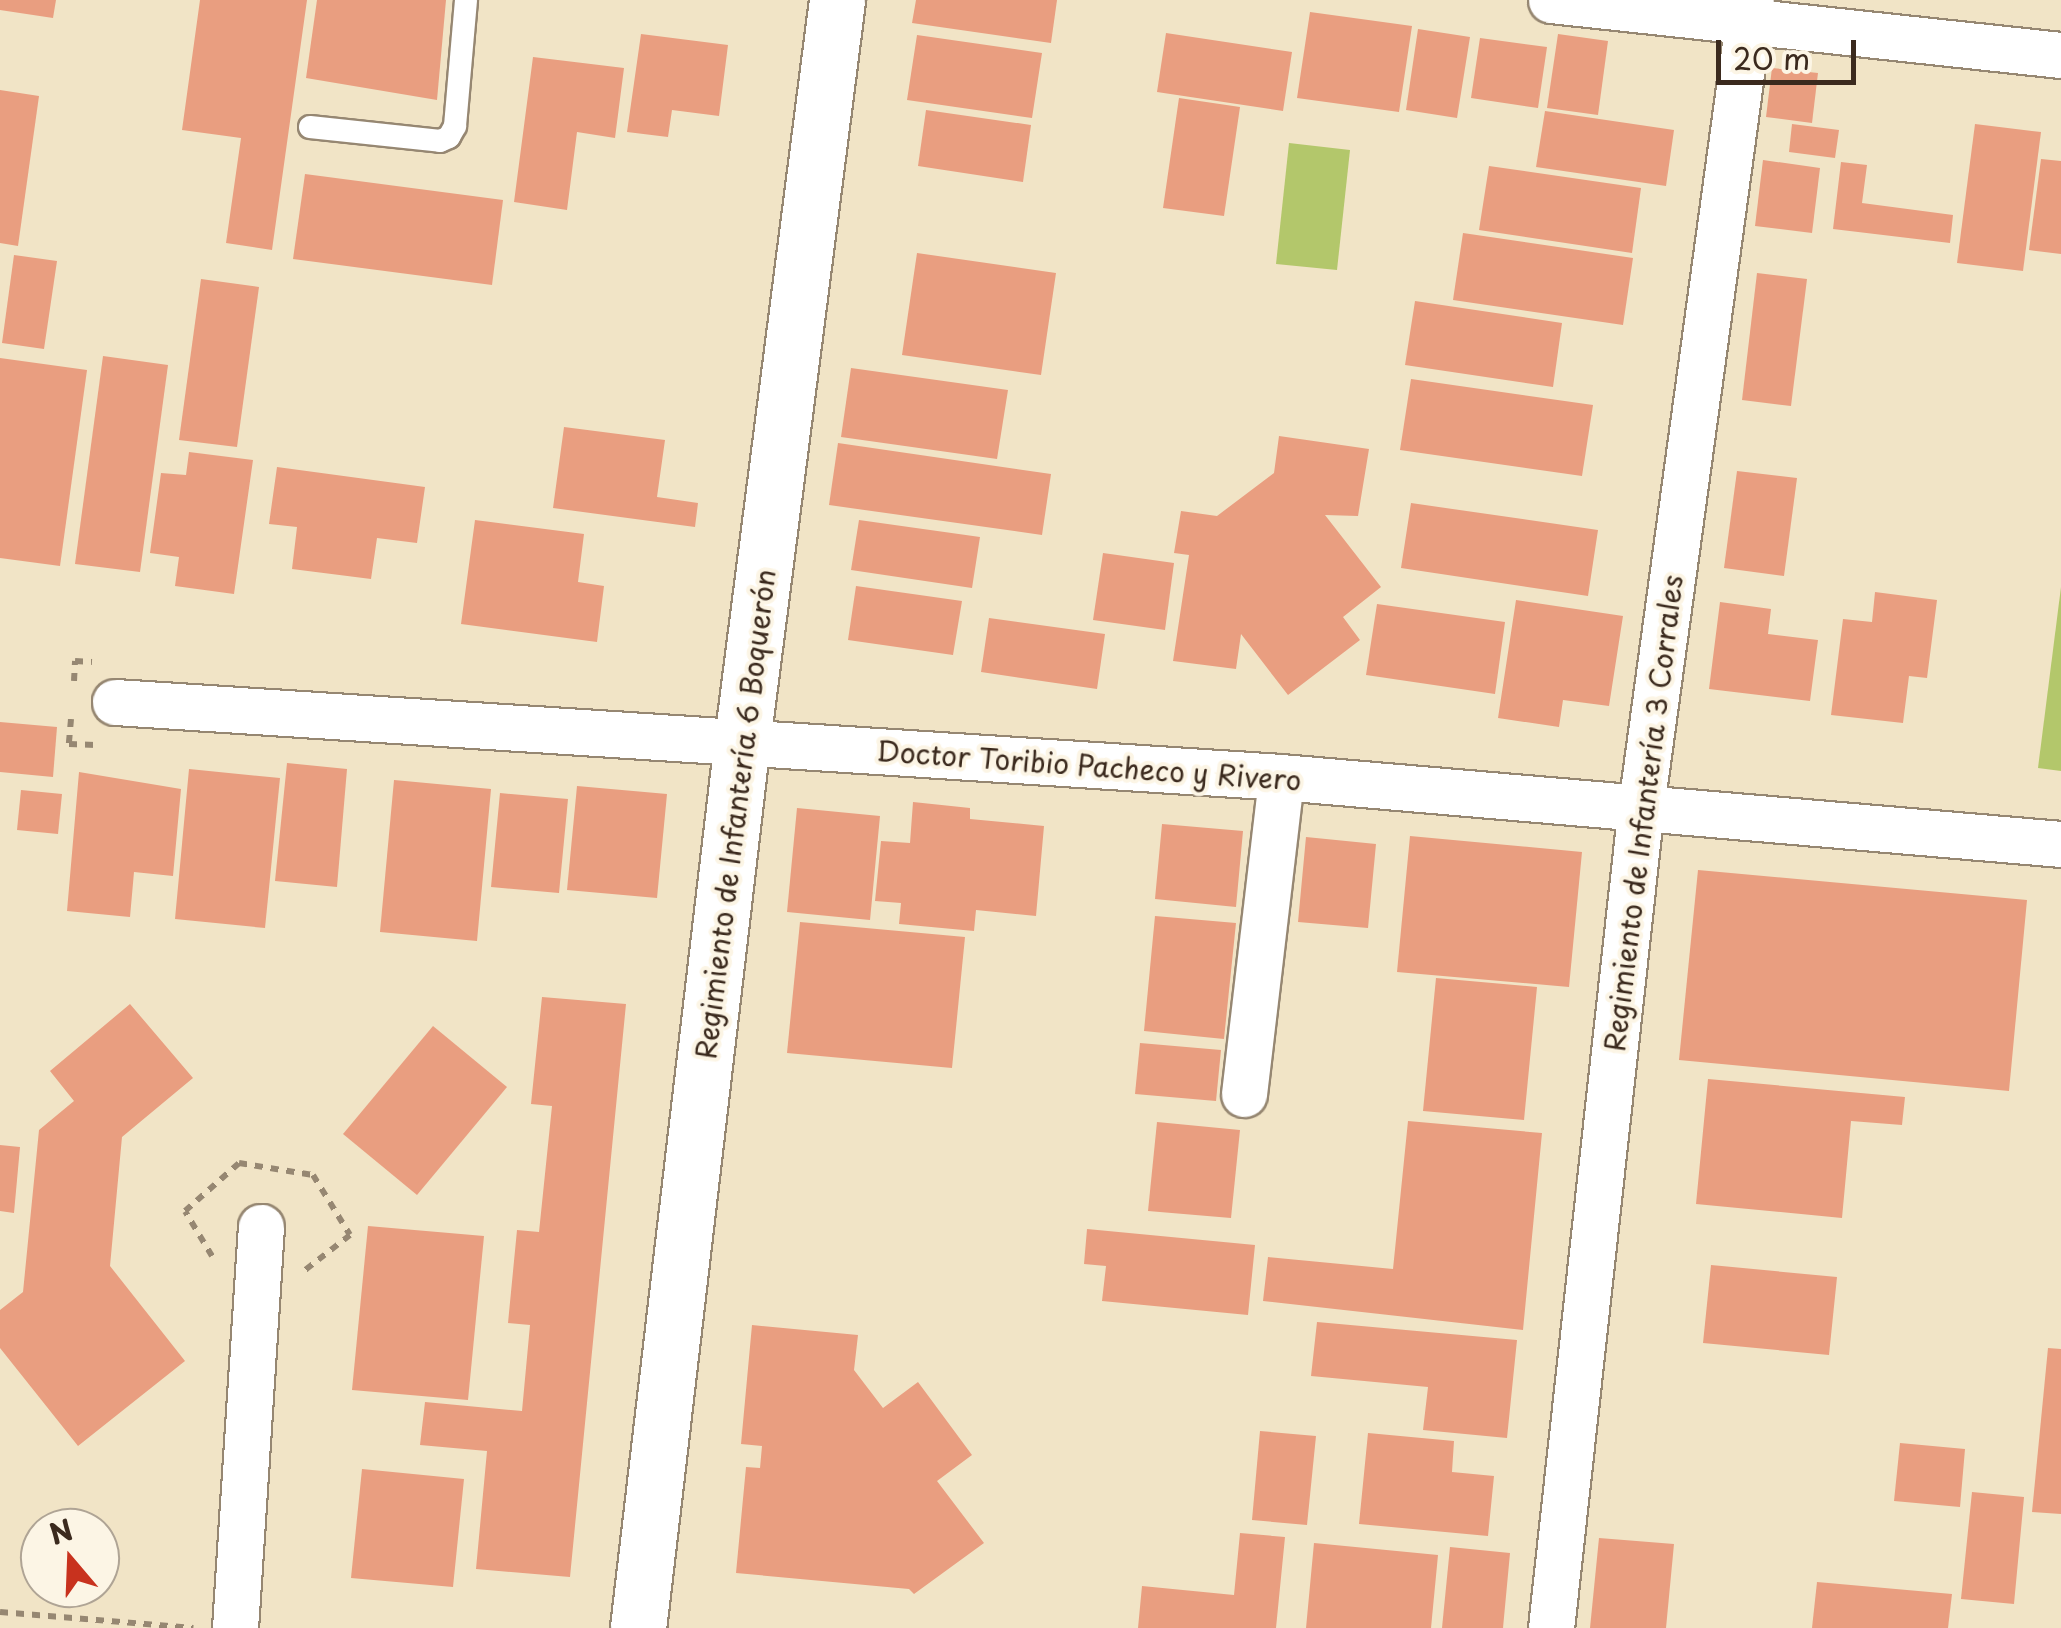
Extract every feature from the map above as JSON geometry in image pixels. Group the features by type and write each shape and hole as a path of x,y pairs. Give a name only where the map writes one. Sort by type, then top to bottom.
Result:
{"street":[{"name":"Regimiento de Infantería 6 Boquerón","path":"638,1628 742,741 837,0"},
{"path":"1552,0 1750,11 2061,55"},
{"name":"Regimiento de Infantería 3 Corrales","path":"1551,1628 1641,806 1750,11"},
{"name":"Doctor Toribio Pacheco y Rivero","path":"115,702 1280,777 2061,844"},
{"path":"1244,1094 1280,777"},
{"path":"234,1628 262,1227"}],"lane":[{"path":"310,127 440,141 449,137 455,126 466,0"}],"path":[{"path":"0,1612 194,1628"}],"green space":[{"path":"1289,143 1350,150 1337,270 1276,264"},
{"path":"2061,587 2061,771 2038,768"}],"building":[{"path":"0,0 56,0 53,18 0,10"},
{"path":"200,0 307,0 272,250 226,243 241,138 182,130"},
{"path":"317,0 446,0 437,100 306,78"},
{"path":"916,0 1057,0 1051,43 912,23"},
{"path":"1310,12 1412,26 1399,112 1297,98"},
{"path":"1418,29 1470,37 1457,118 1406,110"},
{"path":"1166,33 1292,52 1283,111 1157,92"},
{"path":"641,34 728,45 719,116 672,110 668,137 627,132"},
{"path":"1558,34 1608,41 1598,115 1547,108"},
{"path":"917,35 1042,53 1032,118 907,100"},
{"path":"1480,38 1547,47 1538,108 1471,98"},
{"path":"533,57 624,68 615,138 577,132 567,210 514,202"},
{"path":"1772,68 1818,73 1812,123 1766,117"},
{"path":"0,90 39,96 18,246 0,243"},
{"path":"1179,98 1240,107 1224,216 1163,208"},
{"path":"926,110 1031,125 1023,182 918,166"},
{"path":"1545,111 1674,130 1666,186 1536,167"},
{"path":"1792,124 1839,130 1835,158 1789,152"},
{"path":"1975,124 2041,132 2023,271 1957,263"},
{"path":"2041,159 2061,161 2061,254 2029,250"},
{"path":"1763,160 1820,168 1812,233 1755,226"},
{"path":"1841,162 1867,165 1862,203 1953,215 1950,243 1833,229"},
{"path":"1489,166 1641,188 1632,253 1479,230"},
{"path":"305,174 503,200 492,285 293,259"},
{"path":"1463,233 1633,258 1623,325 1453,300"},
{"path":"917,253 1056,273 1041,375 902,355"},
{"path":"14,255 57,261 44,349 2,343"},
{"path":"1757,273 1807,279 1791,406 1742,400"},
{"path":"201,279 259,287 237,447 179,440"},
{"path":"1415,301 1562,323 1553,387 1405,365"},
{"path":"103,356 168,365 140,572 75,564"},
{"path":"0,358 87,370 60,566 0,558"},
{"path":"851,368 1008,390 997,459 841,437"},
{"path":"1411,379 1593,405 1582,476 1400,450"},
{"path":"564,427 665,440 657,497 698,503 695,527 553,508"},
{"path":"1279,436 1369,449 1358,516 1325,515 1381,587 1343,617 1360,640 1288,695 1241,634 1236,669 1173,661 1189,555 1174,553 1181,511 1217,516 1274,473"},
{"path":"838,443 1051,474 1042,535 829,505"},
{"path":"189,452 253,460 234,594 175,586 179,557 150,553 161,473 186,475"},
{"path":"277,467 425,487 417,543 377,538 371,579 292,569 297,527 269,524"},
{"path":"1737,471 1797,478 1784,576 1724,568"},
{"path":"1411,503 1598,530 1588,596 1401,568"},
{"path":"475,520 584,534 578,582 604,586 597,642 461,624"},
{"path":"859,520 980,537 972,588 851,570"},
{"path":"1103,553 1174,563 1165,630 1093,620"},
{"path":"856,586 962,601 953,655 848,640"},
{"path":"1875,592 1937,600 1927,678 1909,676 1903,723 1831,715 1843,619 1872,622"},
{"path":"1516,600 1623,616 1609,706 1563,700 1559,727 1498,718"},
{"path":"1720,602 1771,609 1768,634 1818,640 1810,701 1709,689"},
{"path":"1377,604 1505,622 1495,694 1366,675"},
{"path":"989,618 1105,634 1097,689 981,672"},
{"path":"0,722 57,727 53,777 0,772"},
{"path":"287,763 347,769 337,887 275,881"},
{"path":"189,769 280,778 265,928 175,919"},
{"path":"79,772 181,789 173,876 134,872 130,917 67,911"},
{"path":"394,780 491,789 477,941 380,932"},
{"path":"577,786 667,794 657,898 567,890"},
{"path":"21,790 62,794 58,834 17,830"},
{"path":"500,793 568,799 559,893 491,887"},
{"path":"913,802 970,808 970,819 1044,826 1036,916 976,910 974,931 899,924 901,903 875,901 881,841 910,843"},
{"path":"797,808 880,816 870,920 787,912"},
{"path":"1162,824 1243,831 1236,907 1155,899"},
{"path":"1410,836 1582,852 1569,987 1397,972"},
{"path":"1306,837 1376,844 1368,928 1298,922"},
{"path":"1698,870 2027,900 2009,1091 1679,1060"},
{"path":"1155,916 1236,923 1224,1039 1144,1031"},
{"path":"800,922 965,937 952,1068 787,1053"},
{"path":"1436,978 1537,987 1524,1120 1423,1111"},
{"path":"542,997 626,1004 570,1577 476,1569 487,1451 420,1445 425,1402 522,1411 530,1325 508,1323 517,1230 539,1232 552,1106 531,1104"},
{"path":"130,1004 193,1078 122,1137 110,1266 185,1361 78,1446 0,1348 0,1310 23,1292 39,1130 74,1101 50,1071"},
{"path":"433,1026 507,1087 417,1195 343,1134"},
{"path":"1140,1043 1221,1050 1216,1101 1135,1094"},
{"path":"1708,1079 1905,1097 1902,1125 1851,1121 1842,1218 1696,1204"},
{"path":"1408,1121 1542,1133 1523,1330 1263,1301 1268,1257 1393,1269"},
{"path":"1157,1122 1240,1130 1231,1218 1148,1211"},
{"path":"0,1145 20,1147 14,1213 0,1211"},
{"path":"368,1226 484,1236 468,1400 352,1390"},
{"path":"1087,1229 1255,1245 1248,1315 1102,1301 1106,1266 1084,1264"},
{"path":"1711,1265 1837,1277 1829,1355 1703,1343"},
{"path":"1317,1322 1517,1340 1507,1438 1423,1430 1428,1387 1311,1376"},
{"path":"752,1325 858,1335 854,1370 883,1408 918,1382 972,1455 937,1481 984,1543 914,1594 909,1589 736,1573 746,1467 760,1468 762,1446 741,1444"},
{"path":"2048,1348 2061,1349 2061,1514 2032,1512"},
{"path":"1260,1431 1316,1436 1307,1525 1252,1520"},
{"path":"1368,1433 1454,1441 1452,1472 1494,1476 1488,1536 1359,1524"},
{"path":"1900,1443 1965,1449 1960,1507 1894,1501"},
{"path":"362,1469 464,1479 453,1587 351,1578"},
{"path":"1972,1492 2024,1497 2014,1604 1961,1599"},
{"path":"1240,1533 1285,1537 1276,1628 1138,1628 1142,1586 1234,1595"},
{"path":"1599,1538 1674,1544 1666,1628 1590,1628"},
{"path":"1314,1543 1438,1555 1431,1628 1306,1628"},
{"path":"1450,1547 1510,1553 1503,1628 1442,1628"},
{"path":"1817,1582 1952,1594 1948,1628 1812,1628"}]}
